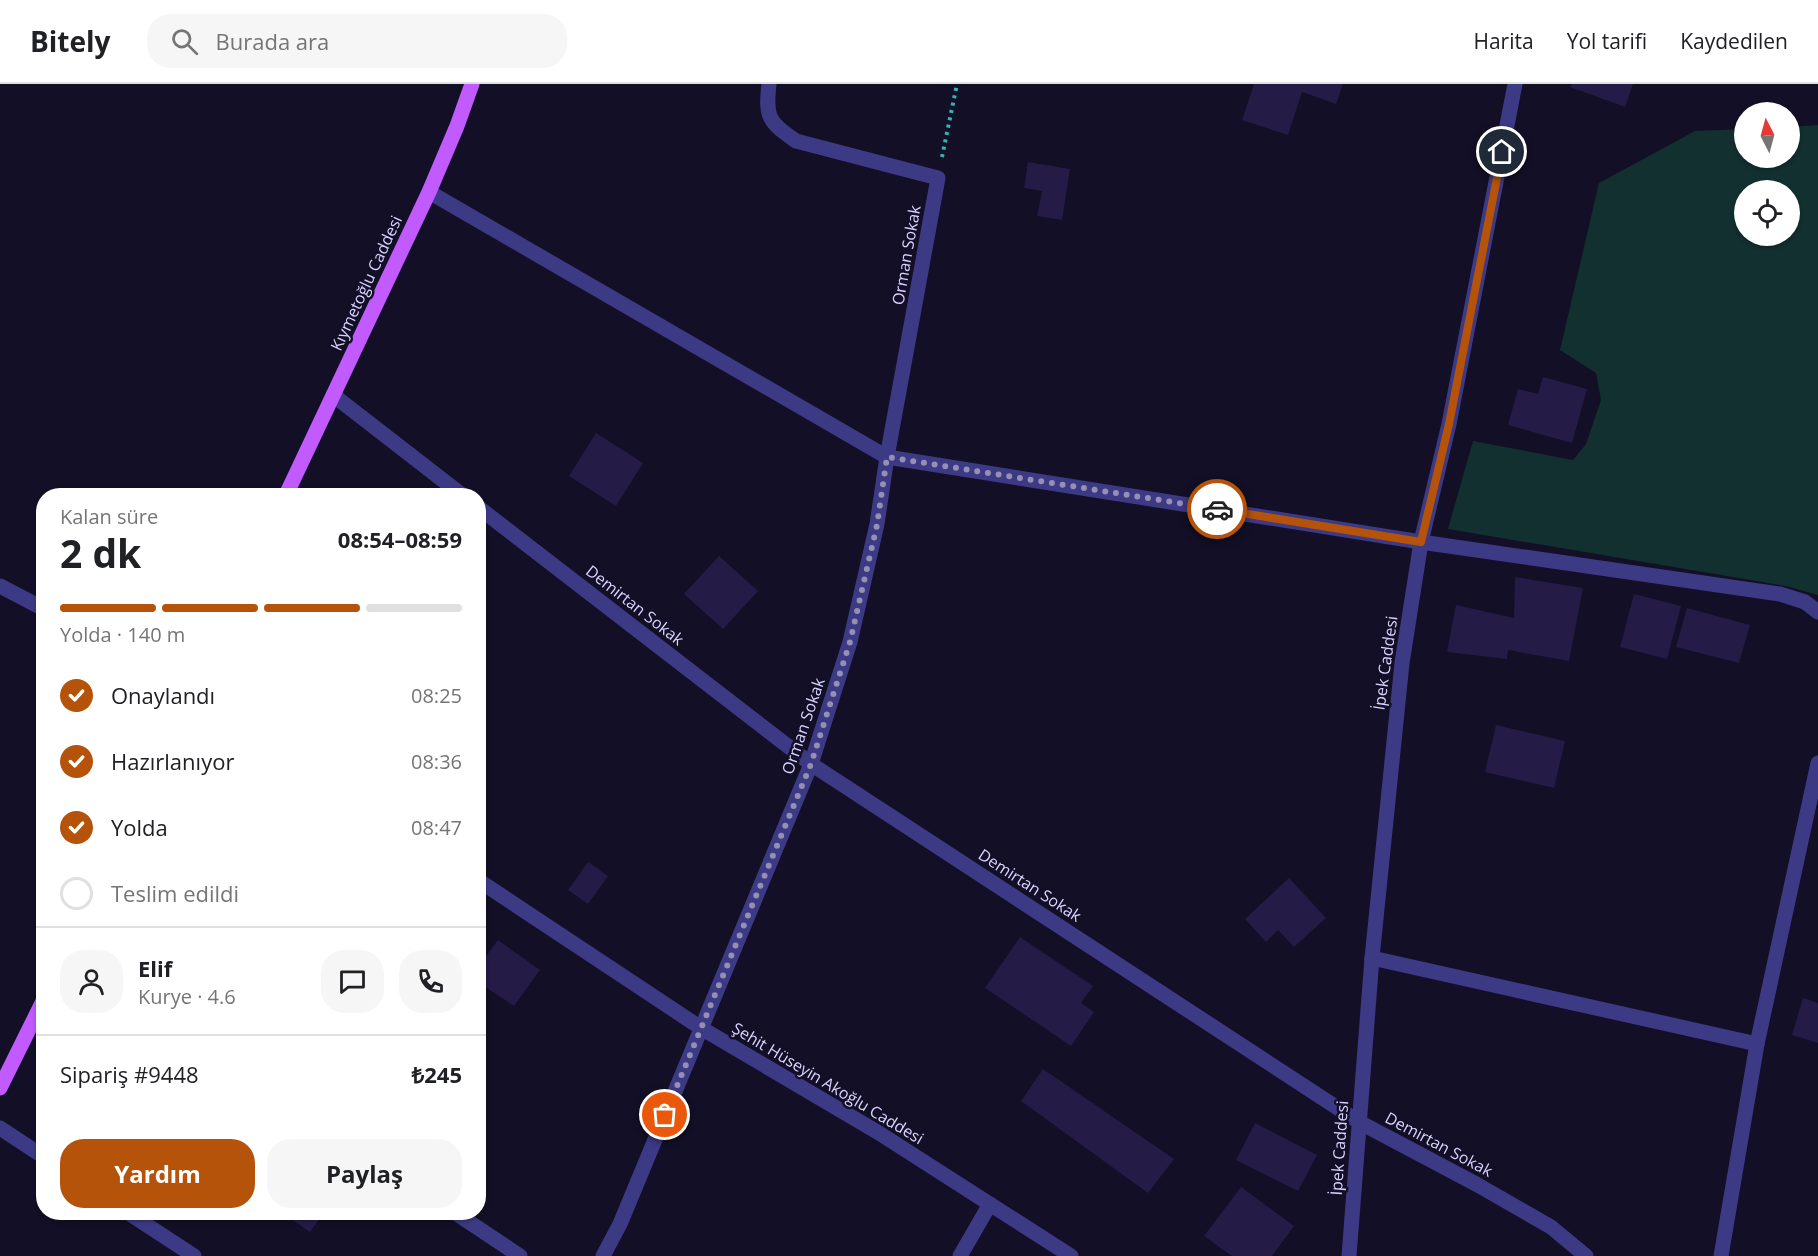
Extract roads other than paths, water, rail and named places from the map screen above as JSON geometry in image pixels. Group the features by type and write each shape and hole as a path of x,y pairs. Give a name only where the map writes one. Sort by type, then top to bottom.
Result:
{"main road":[{"name":"Kıymetoğlu Caddesi","path":"289,488 429,192 472,84"},
{"path":"0,1088 36,1015"}],"street":[{"name":"Orman Sokak","path":"603,1256 620,1224 811,764 850,642 877,525 887,457 938,178 796,141 776,128 769,116 766,103 769,84"},
{"name":"İpek Caddesi","path":"1349,1256 1372,958 1402,663 1421,542 1449,424 1515,84"},
{"path":"429,192 887,457 1421,542 1780,594 1805,602 1818,612"},
{"path":"333,395 453,488"},
{"name":"Demirtan Sokak","path":"486,513 811,764 1359,1122 1551,1227 1586,1256"},
{"path":"0,586 36,605"},
{"path":"1721,1256 1757,1044 1818,763"},
{"name":"Şehit Hüseyin Akoğlu Caddesi","path":"486,885 701,1028 879,1133 1071,1256"},
{"path":"1372,958 1757,1044"},
{"path":"0,1128 36,1152"},
{"path":"960,1256 990,1204"},
{"path":"139,1220 194,1256"},
{"path":"466,1220 520,1256"}]}
